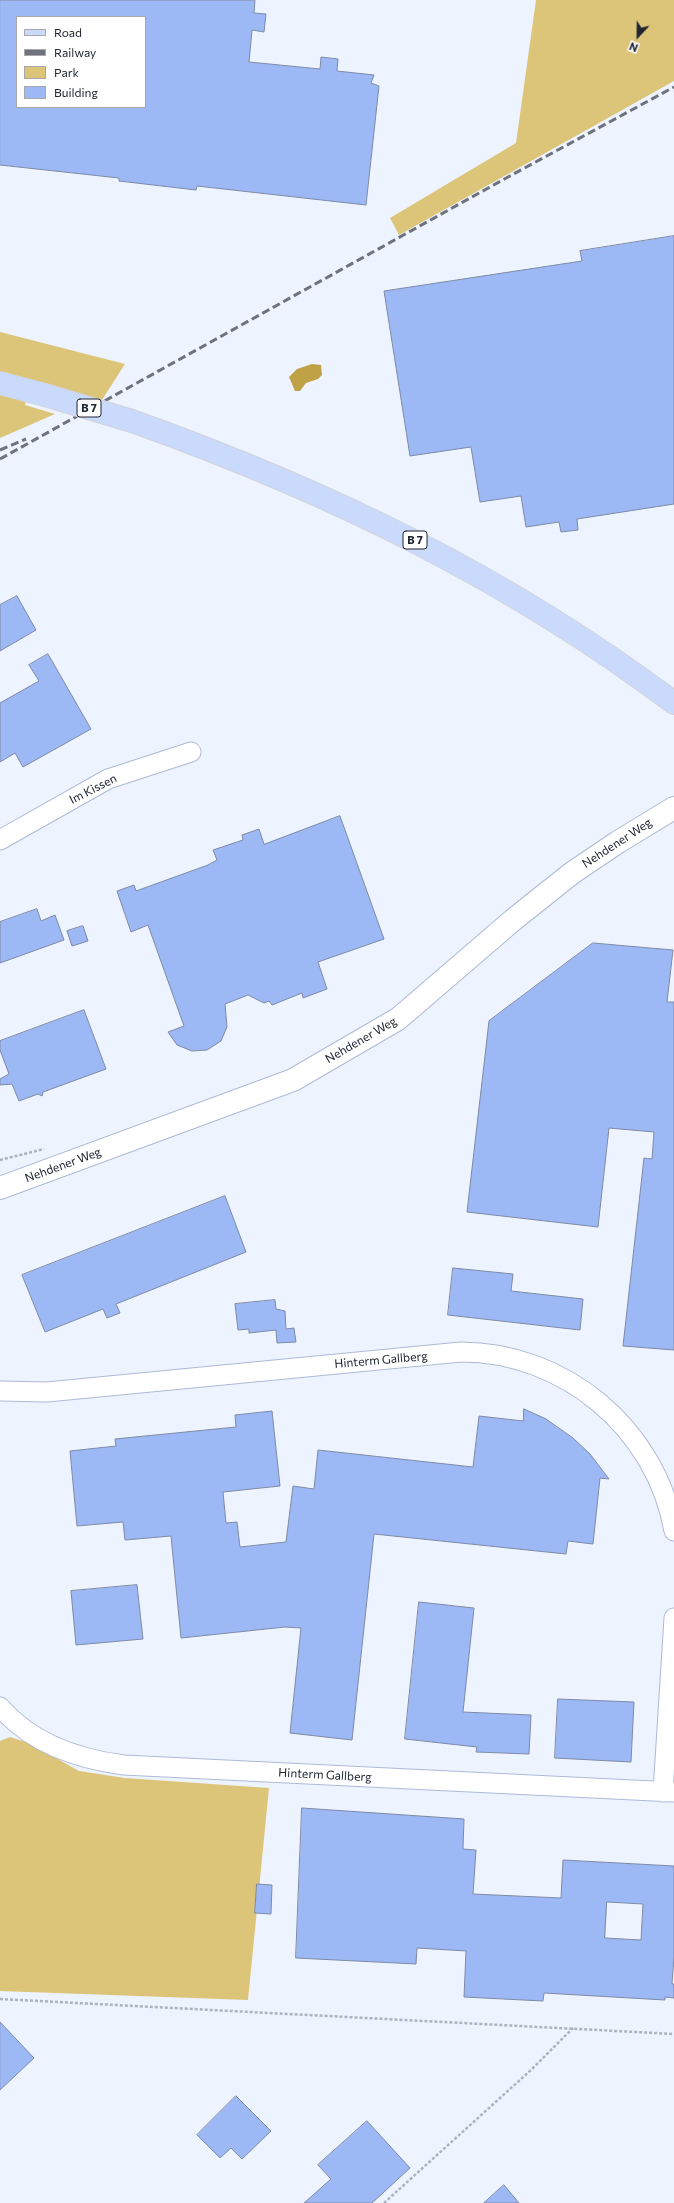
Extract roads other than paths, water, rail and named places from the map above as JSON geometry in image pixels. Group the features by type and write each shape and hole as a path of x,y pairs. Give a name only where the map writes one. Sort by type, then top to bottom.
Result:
{"main road":[{"name":"B 7","path":"0,383 45,394 132,421 215,451 297,484 409,537 538,609 674,704"}],"street":[{"name":"Im Kissen","path":"0,840 108,779 191,752"},
{"name":"Nehdener Weg","path":"0,1188 293,1080 398,1019 513,920 572,873 618,842 674,808"},
{"name":"Hinterm Gallberg","path":"0,1392 47,1392 461,1352 506,1356 539,1366 555,1373 603,1406 622,1424 654,1472 665,1496 674,1530"},
{"name":"Hinterm Gallberg","path":"0,1709 36,1738 65,1753 98,1762 124,1765 669,1792 674,1618"}],"railway":[{"path":"0,459 508,177 674,87"},
{"path":"0,450 26,439"}]}
